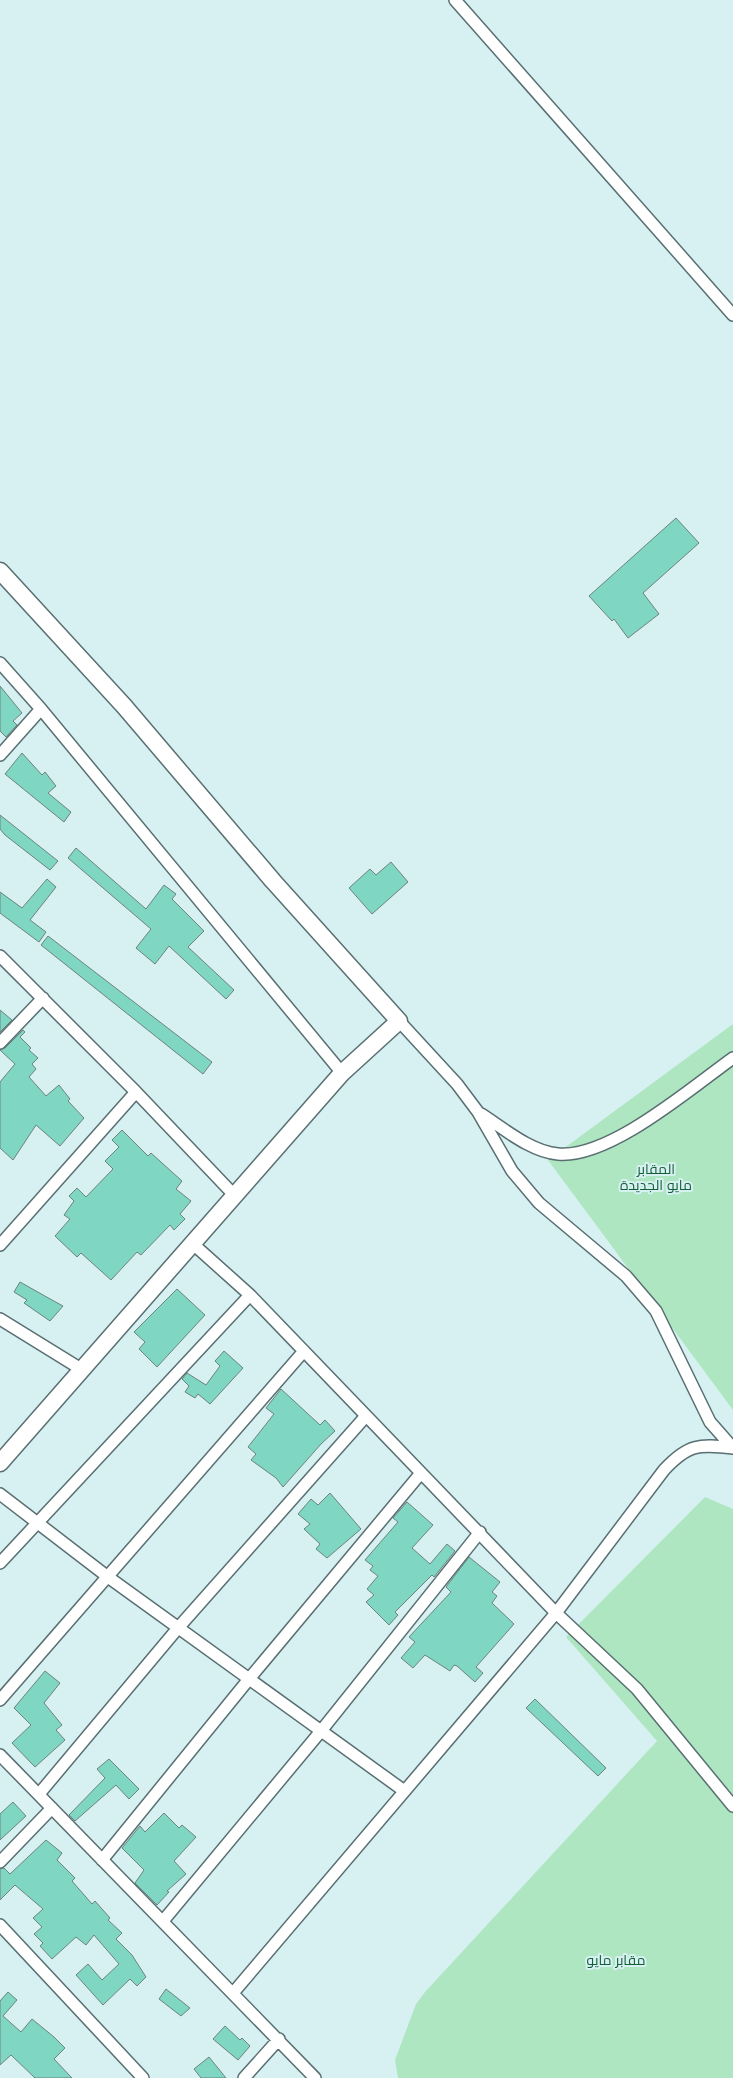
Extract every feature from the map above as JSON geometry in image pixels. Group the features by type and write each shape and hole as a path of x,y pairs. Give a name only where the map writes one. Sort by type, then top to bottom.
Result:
{"street":[{"path":"456,0 733,314"},
{"path":"0,571 124,706 272,881 457,1084 478,1112 512,1171 539,1203 626,1276 656,1311 710,1422 733,1448"},
{"path":"0,663 41,709 342,1073"},
{"path":"0,755 41,709"},
{"path":"0,956 136,1092 235,1196"},
{"path":"0,1043 43,998"},
{"path":"0,1464 81,1369 342,1073 399,1021"},
{"path":"478,1112 517,1137 544,1150 558,1154 582,1153 619,1138 733,1058"},
{"path":"0,1245 136,1092"},
{"path":"192,1243 250,1295 480,1532 517,1575 637,1689 733,1806"},
{"path":"0,1562 250,1295"},
{"path":"0,1319 81,1369"},
{"path":"0,1700 304,1351"},
{"path":"39,1794 178,1628 366,1416"},
{"path":"233,1992 403,1790 556,1613 664,1470 678,1455 688,1449 705,1445 733,1448"},
{"path":"102,1860 249,1679 422,1473"},
{"path":"0,1494 108,1577 403,1790"},
{"path":"163,1921 321,1731 480,1532"},
{"path":"0,1755 315,2078"},
{"path":"0,1862 52,1808"},
{"path":"0,1925 144,2078"},
{"path":"244,2078 279,2039"}],"green space":[{"name":"المقابر مايو الجديدة","path":"733,1024 733,1410 548,1160"},
{"name":"مقابر مايو","path":"705,1497 733,1509 733,2078 398,2078 395,2060 416,2004 425,1992 657,1741 566,1637"}],"building":[{"path":"676,518 699,543 643,593 659,614 628,638 614,619 612,621 589,596"},
{"path":"0,686 22,713 13,721 17,725 6,737 0,731"},
{"path":"22,753 42,775 45,772 56,786 48,793 71,812 64,822 5,774"},
{"path":"0,815 58,861 50,870 5,835 0,829"},
{"path":"76,848 146,909 164,885 176,894 172,899 204,931 188,947 234,990 226,999 169,946 155,964 136,948 151,929 68,858"},
{"path":"391,862 408,882 372,914 349,888 370,869 376,875"},
{"path":"47,879 56,887 30,920 46,932 39,942 0,913 0,892 22,908"},
{"path":"48,936 212,1062 203,1074 41,945"},
{"path":"0,1010 12,1020 0,1032"},
{"path":"23,1030 25,1032 20,1037 31,1048 29,1050 38,1058 32,1064 36,1069 29,1077 46,1096 59,1085 70,1099 68,1101 84,1118 60,1146 36,1125 13,1160 0,1148 0,1082 15,1064 0,1050 5,1048"},
{"path":"122,1130 148,1156 151,1153 182,1181 176,1189 191,1201 180,1214 185,1219 174,1230 170,1225 141,1255 137,1252 111,1280 81,1253 77,1257 55,1236 70,1219 64,1215 74,1201 69,1196 77,1188 86,1197 113,1169 105,1161 119,1147 112,1140"},
{"path":"20,1282 63,1306 50,1321 24,1303 27,1300 14,1292"},
{"path":"177,1289 205,1315 157,1367 139,1349 145,1342 134,1332"},
{"path":"224,1351 243,1368 210,1404 198,1394 195,1398 185,1392 189,1386 182,1379 187,1373 206,1385 220,1366 215,1361"},
{"path":"281,1389 320,1425 325,1420 335,1431 283,1487 276,1478 251,1460 256,1454 248,1447 274,1414 266,1408"},
{"path":"330,1493 361,1529 327,1558 316,1549 320,1544 304,1529 310,1524 298,1514 311,1499 318,1505"},
{"path":"407,1502 433,1525 412,1548 430,1564 447,1544 455,1551 434,1577 432,1575 395,1612 398,1615 389,1625 366,1602 374,1595 367,1589 378,1576 370,1570 373,1566 365,1560 398,1522 393,1518"},
{"path":"469,1557 500,1582 492,1592 497,1596 492,1603 514,1624 476,1667 483,1673 475,1682 457,1666 454,1665 450,1671 425,1655 413,1668 401,1658 415,1642 409,1637 451,1592 446,1587"},
{"path":"45,1671 60,1683 44,1703 62,1725 56,1730 65,1740 35,1767 12,1743 31,1725 14,1708"},
{"path":"535,1699 606,1768 598,1776 526,1708"},
{"path":"109,1759 139,1789 129,1799 116,1785 75,1821 69,1815 105,1778 97,1769"},
{"path":"13,1802 26,1816 0,1840 0,1814"},
{"path":"164,1813 179,1828 182,1825 196,1837 174,1861 186,1874 167,1891 169,1892 157,1905 135,1883 144,1870 122,1848 140,1826 145,1832"},
{"path":"46,1840 62,1853 57,1860 75,1878 72,1881 92,1904 95,1901 110,1918 108,1920 122,1933 116,1939 132,1955 146,1977 137,1986 130,1979 103,2005 76,1975 88,1964 102,1980 119,1964 94,1935 86,1945 76,1937 52,1959 40,1946 43,1943 34,1934 42,1927 33,1918 43,1909 15,1885 0,1900 0,1869 4,1868 10,1874"},
{"path":"166,1989 190,2008 181,2016 159,1999"},
{"path":"8,1992 17,2000 3,2016 21,2032 32,2019 54,2037 65,2048 54,2059 72,2078 35,2078 11,2055 0,2065 0,2001"},
{"path":"225,2026 240,2040 242,2038 250,2046 238,2060 213,2039"},
{"path":"209,2057 226,2078 201,2078 194,2069"}]}
